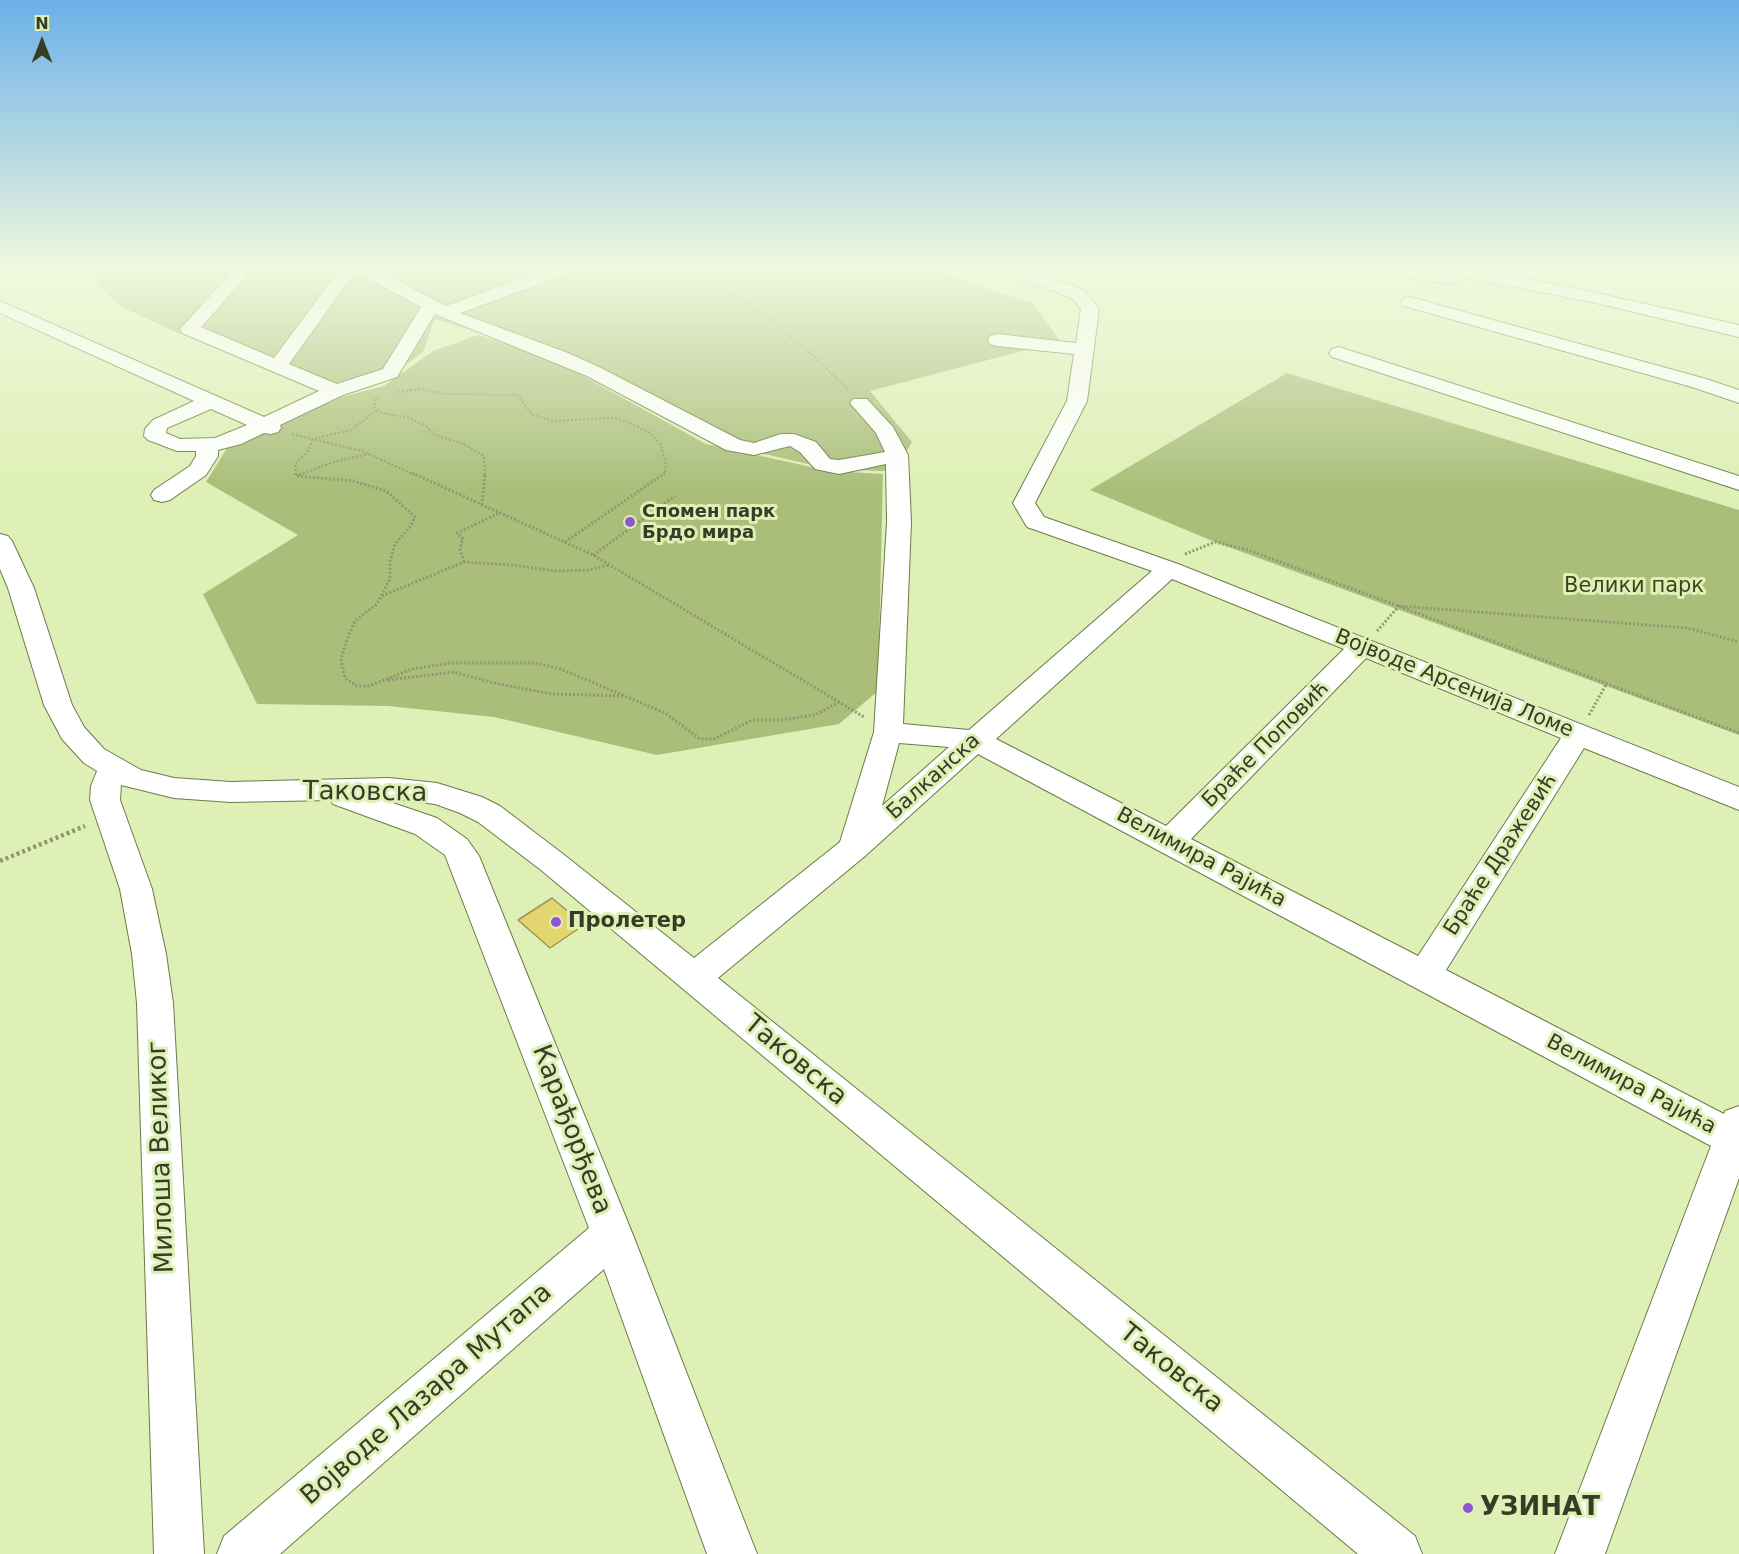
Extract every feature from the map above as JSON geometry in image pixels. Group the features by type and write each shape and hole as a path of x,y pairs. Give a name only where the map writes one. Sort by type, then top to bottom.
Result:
{"street":[{"path":"80,343 267,427"},
{"path":"220,343 336,392"},
{"path":"277,367 295,343"},
{"path":"209,402 160,424 154,433 160,440 168,443 207,445 233,439 267,427 336,392 390,373 413,343"},
{"path":"524,343 561,357 670,410 734,445 754,449 767,447 781,440 794,440 808,447 823,464 839,467 898,461"},
{"path":"1033,343 1085,350 1086,343"},
{"path":"1554,343 1739,397"},
{"name":"Војводе Арсенија Ломе","path":"1085,350 1077,401 1024,503 1035,522 1163,567 1739,799"},
{"path":"1339,353 1739,483"},
{"path":"854,848 888,732 899,522 898,461 886,431 860,403"},
{"path":"162,495 198,470 207,456 207,445"},
{"name":"Таковска","path":"0,541 21,588 50,684 64,720 82,745 112,769 132,778 174,788 231,792 388,788 412,790 437,794 471,805 511,829 1397,1554"},
{"name":"Балканска","path":"694,978 854,848 1163,567"},
{"name":"Браће Поповић","path":"1170,842 1362,647"},
{"name":"Велимира Рајића","path":"888,732 975,740 1424,975 1737,1134"},
{"name":"Браће Дражевић","path":"1424,975 1578,734"},
{"name":"Милоша Великог","path":"112,769 106,786 105,800 136,889 149,954 155,1003 179,1554"},
{"name":"Карађорђева","path":"321,790 378,807 426,826 456,847 463,856 612,1235 732,1554"},
{"path":"1580,1554 1737,1134"},
{"name":"Војводе Лазара Мутапа","path":"242,1554 612,1235"}],"path":[{"path":"797,343 860,403"},
{"path":"398,392 421,389 446,394 517,395 532,414 554,421 614,418 650,433 661,445 666,465 665,474 565,542"},
{"path":"387,395 376,398 374,407 377,410 394,417 409,418 426,426 435,435 464,444 484,456 486,468 482,505"},
{"path":"313,438 351,430 377,410"},
{"path":"267,427 369,454 593,555 888,732"},
{"path":"296,476 294,464 308,452 313,438"},
{"path":"296,476 334,462 369,454"},
{"path":"296,476 353,481 386,491 415,517 396,544 390,561 390,579 377,604 355,621 340,659 345,678 357,686 369,686 412,669 450,663 536,663 561,669 665,713 700,739 714,739 752,720 781,720 815,715 839,702"},
{"path":"593,555 675,496"},
{"path":"464,562 460,549 462,539 458,533 500,513"},
{"path":"1163,567 1215,542 1248,550 1739,733"},
{"path":"381,596 464,562 513,565 555,571 588,570 610,565"},
{"path":"1399,606 1687,628 1739,642"},
{"path":"1362,647 1399,606"},
{"path":"382,681 454,672 494,683 552,694 626,696"},
{"path":"1578,734 1607,683"},
{"path":"0,861 110,816"}],"green space":[{"path":"201,343 426,343 423,352 381,383 327,395"},
{"name":"Спомен парк Брдо мира","path":"457,343 502,343 551,358 706,444 830,471 883,474 878,691 839,724 657,755 494,717 388,706 257,704 203,594 298,535 206,482 227,448 342,397 384,386 433,351"},
{"path":"509,343 1054,343 870,391 912,442 898,467 882,471 829,469 709,441 555,357"},
{"name":"Велики парк","path":"1287,373 1739,510 1739,735 1215,542 1090,490"}],"building":[{"path":"552,898 584,925 550,948 518,920"}],"place":[{"name":"Спомен парк Брдо мира","path":"630,522"},
{"name":"Пролетер","path":"556,922"},
{"name":"УЗИНАТ","path":"1468,1508"}]}
